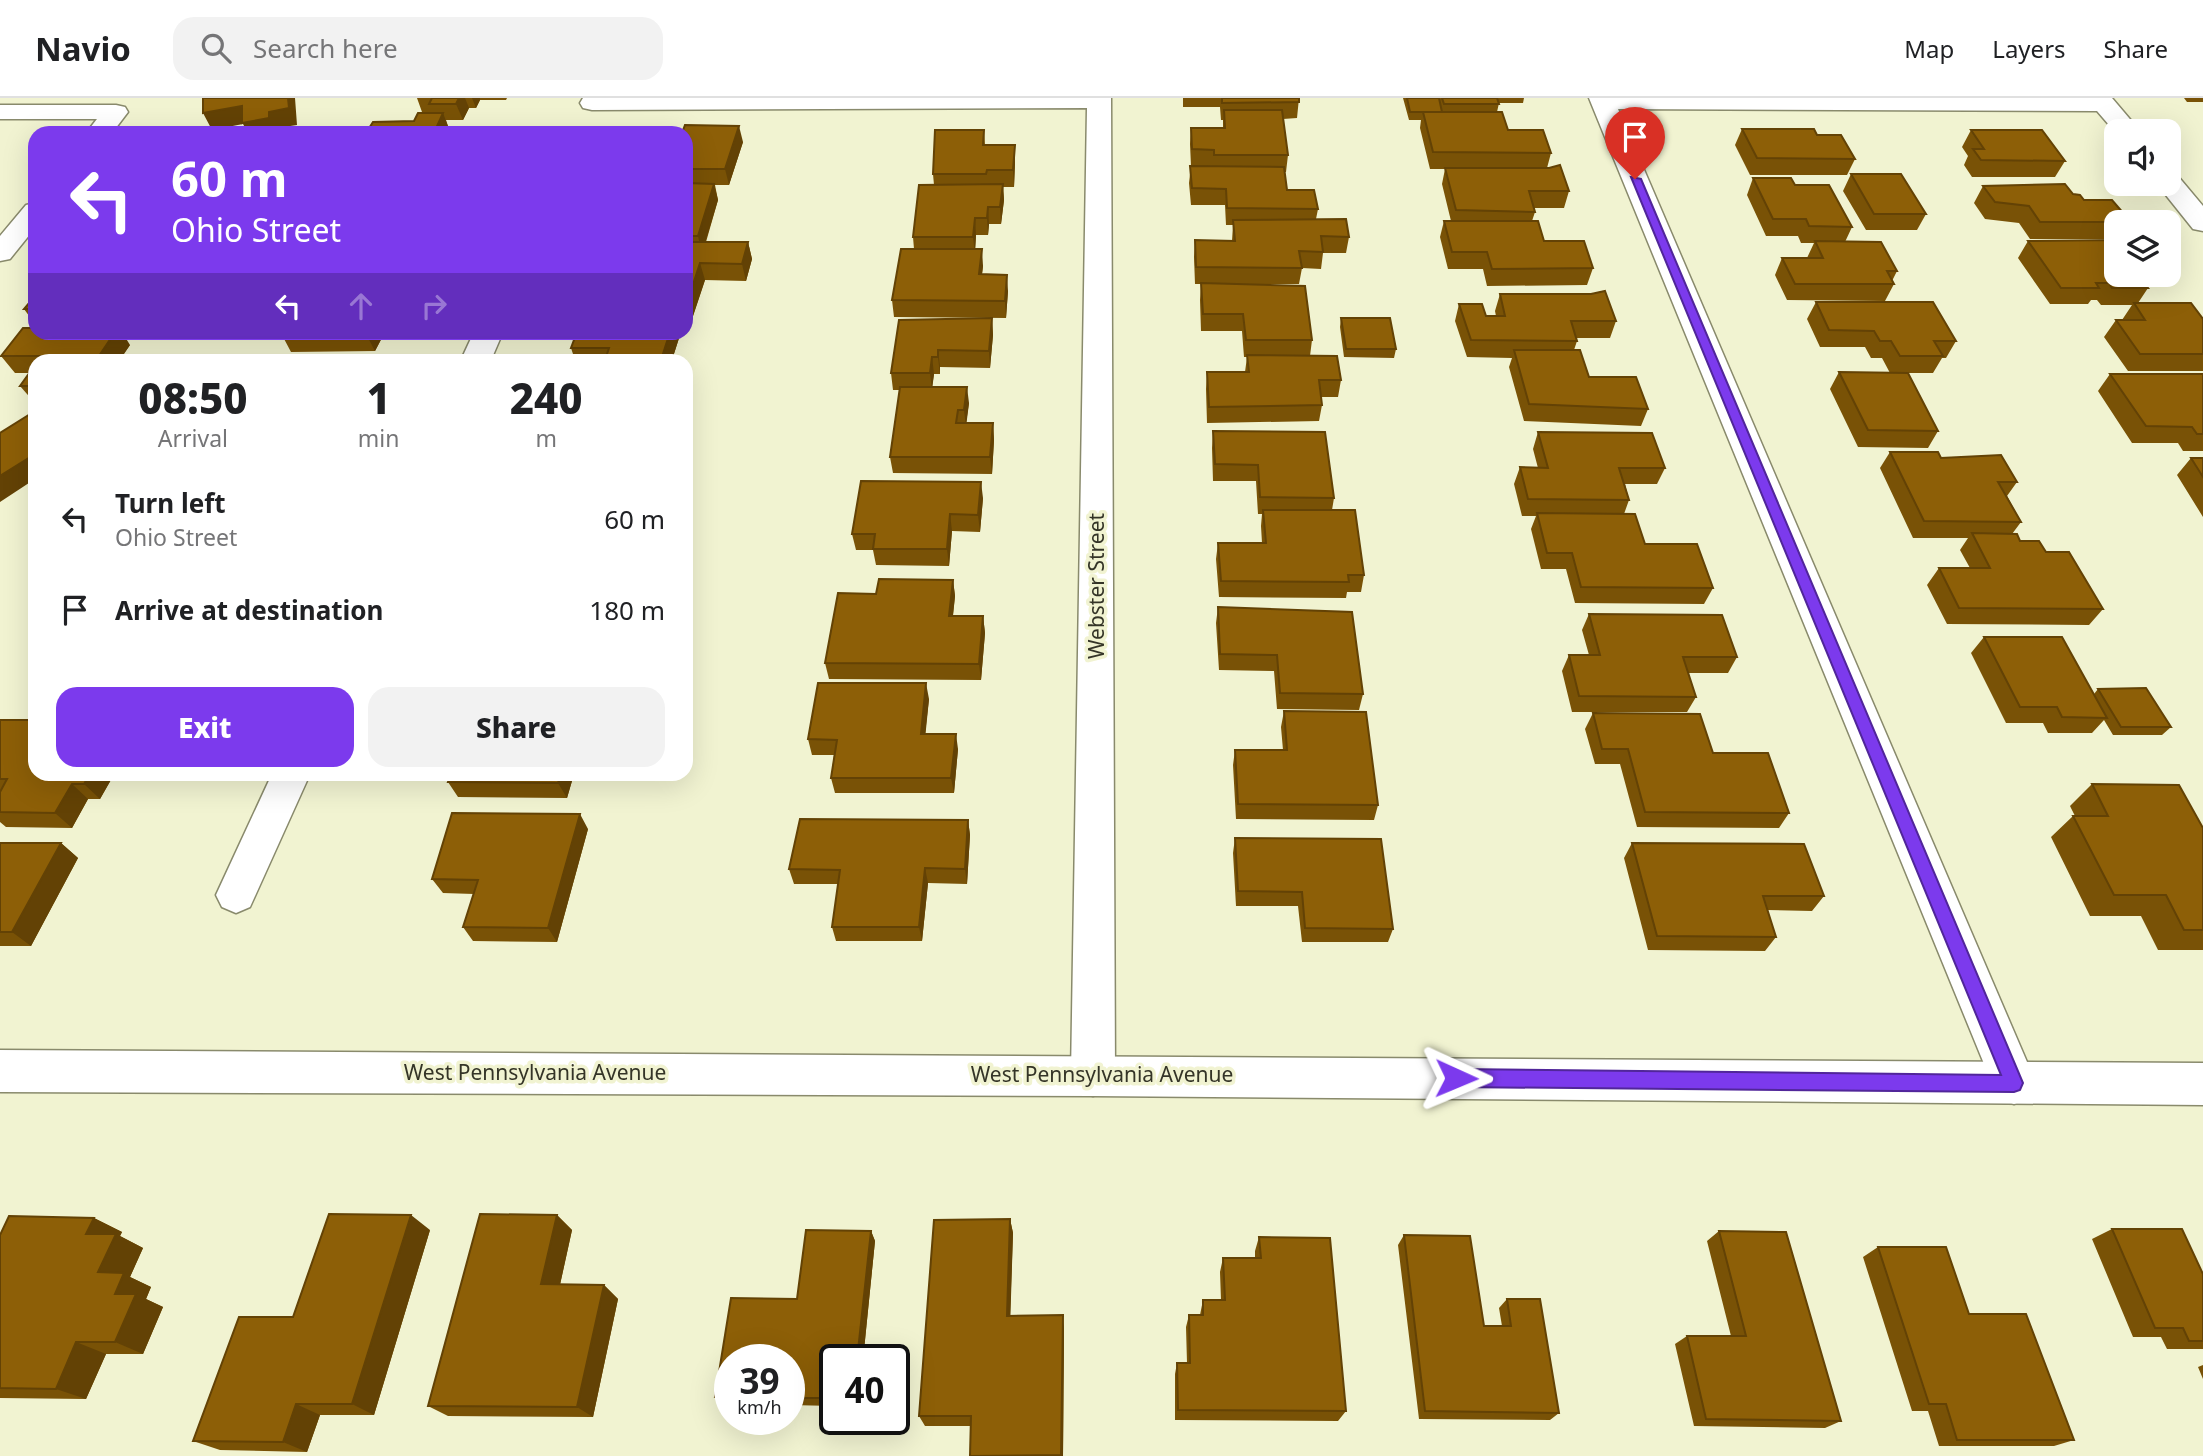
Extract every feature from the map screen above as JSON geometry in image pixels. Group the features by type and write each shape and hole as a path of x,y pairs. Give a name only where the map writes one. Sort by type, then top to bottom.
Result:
{"street":[{"path":"590,108 1100,99"},
{"name":"Webster Street","path":"1093,1075 1100,99"},
{"path":"2014,1083 1602,100 2101,101 2117,119"},
{"path":"0,112 116,112 105,126"},
{"path":"2180,196 2203,223"},
{"path":"0,253 28,219"},
{"path":"236,895 288,781"},
{"name":"West Pennsylvania Avenue","path":"0,1071 1093,1075 2203,1084"}],"building":[{"path":"203,98 288,98 289,108 269,112 269,118 242,123 242,106 203,113"},
{"path":"432,98 459,98 456,104 429,104"},
{"path":"1222,98 1299,98 1299,102 1222,103"},
{"path":"1407,98 1439,98 1442,112 1410,112"},
{"path":"1442,98 1497,98 1499,104 1444,104"},
{"path":"1224,110 1282,110 1288,155 1214,155 1214,150 1192,149 1191,128 1225,128"},
{"path":"1423,112 1502,112 1508,130 1543,130 1551,153 1433,152"},
{"path":"418,113 443,113 437,126 370,126 373,122 414,121"},
{"path":"685,125 739,126 725,169 693,169 693,126"},
{"path":"1742,129 1814,129 1817,135 1841,135 1855,159 1757,158"},
{"path":"935,130 984,130 983,145 1015,145 1013,170 987,170 986,174 933,174"},
{"path":"1971,130 2042,130 2065,161 1981,160 1973,149 1984,149"},
{"path":"1560,165 1569,191 1529,191 1535,212 1456,210 1445,168 1549,168"},
{"path":"1190,166 1284,167 1287,190 1314,190 1318,209 1227,208 1226,189 1192,188"},
{"path":"1851,174 1901,174 1926,214 1874,214"},
{"path":"1753,178 1791,178 1795,185 1829,185 1852,227 1809,226 1806,219 1773,219"},
{"path":"693,183 714,184 698,236 693,236"},
{"path":"1003,184 1000,207 988,207 987,218 975,218 973,237 913,237 919,185"},
{"path":"2065,184 2073,194 2080,195 2084,200 2112,200 2121,210 2104,210 2104,222 2040,222 2029,206 1995,202 1983,186"},
{"path":"1346,219 1349,237 1321,236 1323,252 1299,251 1302,268 1196,267 1195,240 1235,241 1233,220"},
{"path":"1444,221 1538,221 1544,241 1584,241 1593,268 1492,269 1487,252 1452,252"},
{"path":"2104,240 2104,283 2096,283 2099,288 2061,288 2028,241"},
{"path":"1815,241 1881,242 1897,271 1887,271 1894,284 1795,284 1782,258 1823,258"},
{"path":"693,242 748,242 742,264 700,263 693,285"},
{"path":"901,249 982,249 979,274 1007,275 1005,301 892,300"},
{"path":"1201,283 1305,286 1312,340 1246,340 1243,314 1203,314"},
{"path":"2111,287 2148,288 2112,288"},
{"path":"1605,291 1616,321 1571,321 1577,341 1471,340 1459,304 1482,304 1486,316 1505,316 1500,294 1591,294"},
{"path":"1816,302 1933,302 1956,341 1934,341 1943,356 1900,356 1891,341 1880,341 1874,331 1829,330"},
{"path":"2134,303 2191,303 2203,319 2203,354 2140,354 2116,320 2145,320"},
{"path":"992,318 989,351 938,350 938,357 932,357 930,373 891,373 899,320"},
{"path":"1341,318 1390,318 1396,349 1346,349"},
{"path":"23,328 28,328 28,340 110,340 100,354 1,356"},
{"path":"574,340 667,340 663,354 607,354 609,348 571,348"},
{"path":"1514,350 1580,350 1589,377 1636,377 1648,409 1529,404"},
{"path":"1247,355 1337,356 1341,380 1319,380 1322,405 1209,407 1207,372 1249,372"},
{"path":"1839,372 1908,373 1938,431 1868,430"},
{"path":"2110,374 2203,374 2203,434 2197,434 2192,427 2146,426"},
{"path":"28,375 28,386 20,386"},
{"path":"900,387 967,387 964,410 958,410 956,423 993,423 990,457 890,457"},
{"path":"28,415 28,458 0,476 0,433"},
{"path":"1213,431 1325,432 1334,498 1260,497 1258,465 1215,464"},
{"path":"1538,432 1652,433 1665,468 1619,468 1629,500 1528,499 1520,467 1548,468"},
{"path":"1890,452 1938,452 1941,458 2001,455 2017,482 1998,482 2021,522 1924,521"},
{"path":"2191,458 2203,458 2203,477"},
{"path":"861,481 981,482 978,515 950,514 947,549 873,549 875,534 852,534"},
{"path":"1263,510 1355,510 1364,575 1348,575 1349,582 1221,581 1218,543 1266,543"},
{"path":"1537,513 1635,514 1645,544 1697,544 1713,588 1581,587 1572,553 1547,553"},
{"path":"1972,533 2017,534 2020,541 2039,541 2046,552 2069,552 2103,609 1959,608 1939,568 1990,568"},
{"path":"879,579 953,580 949,616 983,616 979,664 825,663 838,593 876,594"},
{"path":"1218,607 1352,612 1363,694 1280,693 1277,655 1220,654"},
{"path":"1589,614 1722,615 1737,657 1683,657 1696,697 1579,696 1569,655 1600,655"},
{"path":"1984,637 2062,637 2107,718 2062,717 2057,707 2020,707"},
{"path":"818,683 926,683 921,734 956,734 951,778 831,778 837,740 808,739"},
{"path":"2146,688 2171,727 2121,727 2098,689"},
{"path":"1284,711 1366,712 1378,805 1238,804 1235,750 1287,750"},
{"path":"1593,713 1700,714 1713,753 1768,753 1789,813 1645,812 1628,749 1602,749"},
{"path":"0,720 28,720 28,781 86,781 84,784 72,784 55,813 0,812 0,792 7,779 0,779"},
{"path":"448,781 559,781 558,783"},
{"path":"2092,784 2179,785 2203,828 2203,930 2184,930 2166,895 2114,895 2073,816 2108,816"},
{"path":"452,813 580,814 548,928 463,927 478,880 432,879"},
{"path":"800,819 968,820 965,869 925,868 919,927 832,927 840,870 789,869"},
{"path":"1235,838 1381,839 1393,929 1305,928 1302,892 1238,891"},
{"path":"0,843 61,843 12,932 0,932"},
{"path":"1632,843 1804,844 1824,896 1763,896 1776,937 1657,936"},
{"path":"329,1214 411,1215 352,1404 296,1404 283,1442 193,1441 239,1317 293,1317"},
{"path":"480,1214 557,1215 541,1284 604,1285 577,1407 428,1406"},
{"path":"9,1216 94,1218 86,1234 116,1234 98,1272 124,1273 115,1294 136,1294 115,1342 76,1342 56,1389 0,1388 0,1235"},
{"path":"1010,1219 1007,1316 1063,1315 1061,1455 970,1456 971,1416 919,1416 934,1220"},
{"path":"2112,1229 2182,1229 2203,1274 2203,1341 2189,1341 2183,1328 2155,1328"},
{"path":"806,1230 871,1231 859,1344 819,1344 819,1398 805,1398 805,1344 724,1344 731,1298 797,1299"},
{"path":"1719,1231 1786,1232 1841,1421 1706,1419 1687,1336 1746,1336"},
{"path":"1404,1235 1470,1236 1484,1326 1511,1326 1507,1299 1540,1299 1559,1413 1425,1411"},
{"path":"1259,1237 1330,1238 1346,1411 1178,1410 1177,1363 1190,1363 1189,1315 1203,1315 1203,1300 1225,1300 1223,1258 1261,1258"},
{"path":"1878,1247 1946,1247 1969,1314 2026,1314 2074,1440 1957,1440 1946,1404 1929,1404"}],"route":[{"path":"1456,1078 2014,1083 1635,179"}]}
